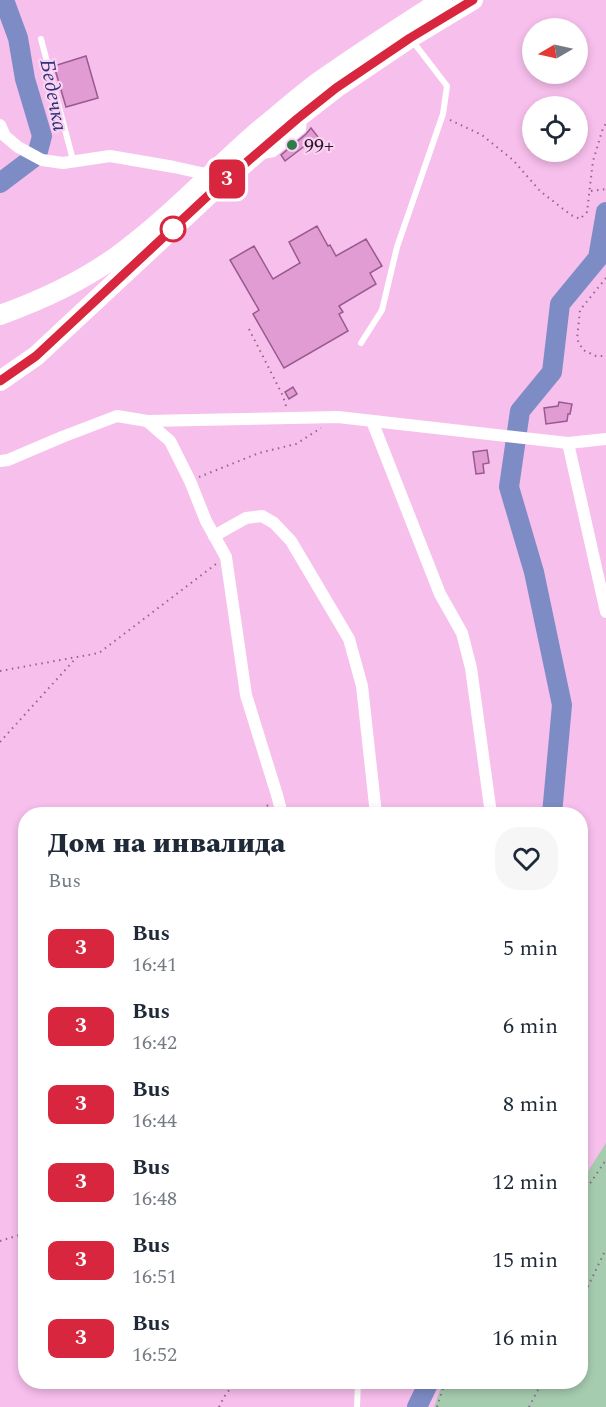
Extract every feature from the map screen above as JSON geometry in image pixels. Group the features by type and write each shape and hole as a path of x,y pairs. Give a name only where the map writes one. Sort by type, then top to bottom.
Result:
{"main road":[{"path":"0,315 36,302 92,273 118,256 152,229 256,133 315,85 442,0"},
{"path":"4,383 213,191 304,113 336,88 410,38 473,0"}],"street":[{"path":"0,125 5,136 18,147 42,160 63,163 110,156 210,175"},
{"path":"0,461 8,460 117,416 147,421 338,417 567,443 606,439"},
{"path":"147,421 170,441 190,481 206,521 226,557 246,695 280,807"},
{"path":"372,421 440,594 462,633 471,668 490,807"},
{"path":"567,443 606,612"},
{"path":"214,536 246,518 262,516 274,523 291,541 349,639 362,686 375,807"}],"lane":[{"path":"361,343 382,310 397,247 443,114 447,86 410,38"},
{"path":"41,39 73,160"},
{"path":"357,1407 358,1389"}],"path":[{"path":"443,114 453,122 482,135 513,160 540,190 571,215 580,219 587,212 593,161 606,123"},
{"path":"590,191 606,189"},
{"path":"606,278 580,310 577,339 583,350 596,356 606,356"},
{"path":"249,329 283,396 290,418"},
{"path":"190,481 259,453 296,444 338,417"},
{"path":"0,671 99,653 226,557"},
{"path":"0,742 76,658"},
{"path":"588,1186 606,1160"},
{"path":"0,1241 18,1235"},
{"path":"588,1286 606,1249"},
{"path":"219,1407 230,1389"},
{"path":"437,1407 443,1389"},
{"path":"530,1407 539,1389"}],"green space":[{"path":"606,1143 606,1407 434,1407 440,1389 588,1389 588,1171"}],"building":[{"path":"86,56 98,98 66,107 54,66"},
{"path":"311,128 318,137 285,161 281,155"},
{"path":"317,226 336,256 366,239 382,266 370,273 376,284 339,306 343,312 339,314 348,331 284,368 253,314 259,310 230,260 254,246 273,279 300,263 289,242"},
{"path":"293,387 297,394 289,399 285,392"},
{"path":"559,402 572,404 567,421 546,424 544,408 558,406"},
{"path":"487,450 489,463 483,464 484,473 476,474 473,452"}],"waterway":[{"name":"Бедечка","path":"0,183 37,155 42,136 25,79 18,38 4,0"},
{"path":"553,807 562,705 534,572 509,487 520,411 552,372 560,304 598,258 606,212"},
{"path":"417,1407 426,1389"}],"bus line":[{"name":"3","path":"0,381 36,356 213,191 297,119 336,88 410,38 473,0"}],"place":[{"name":"99+","path":"292,145"}]}
